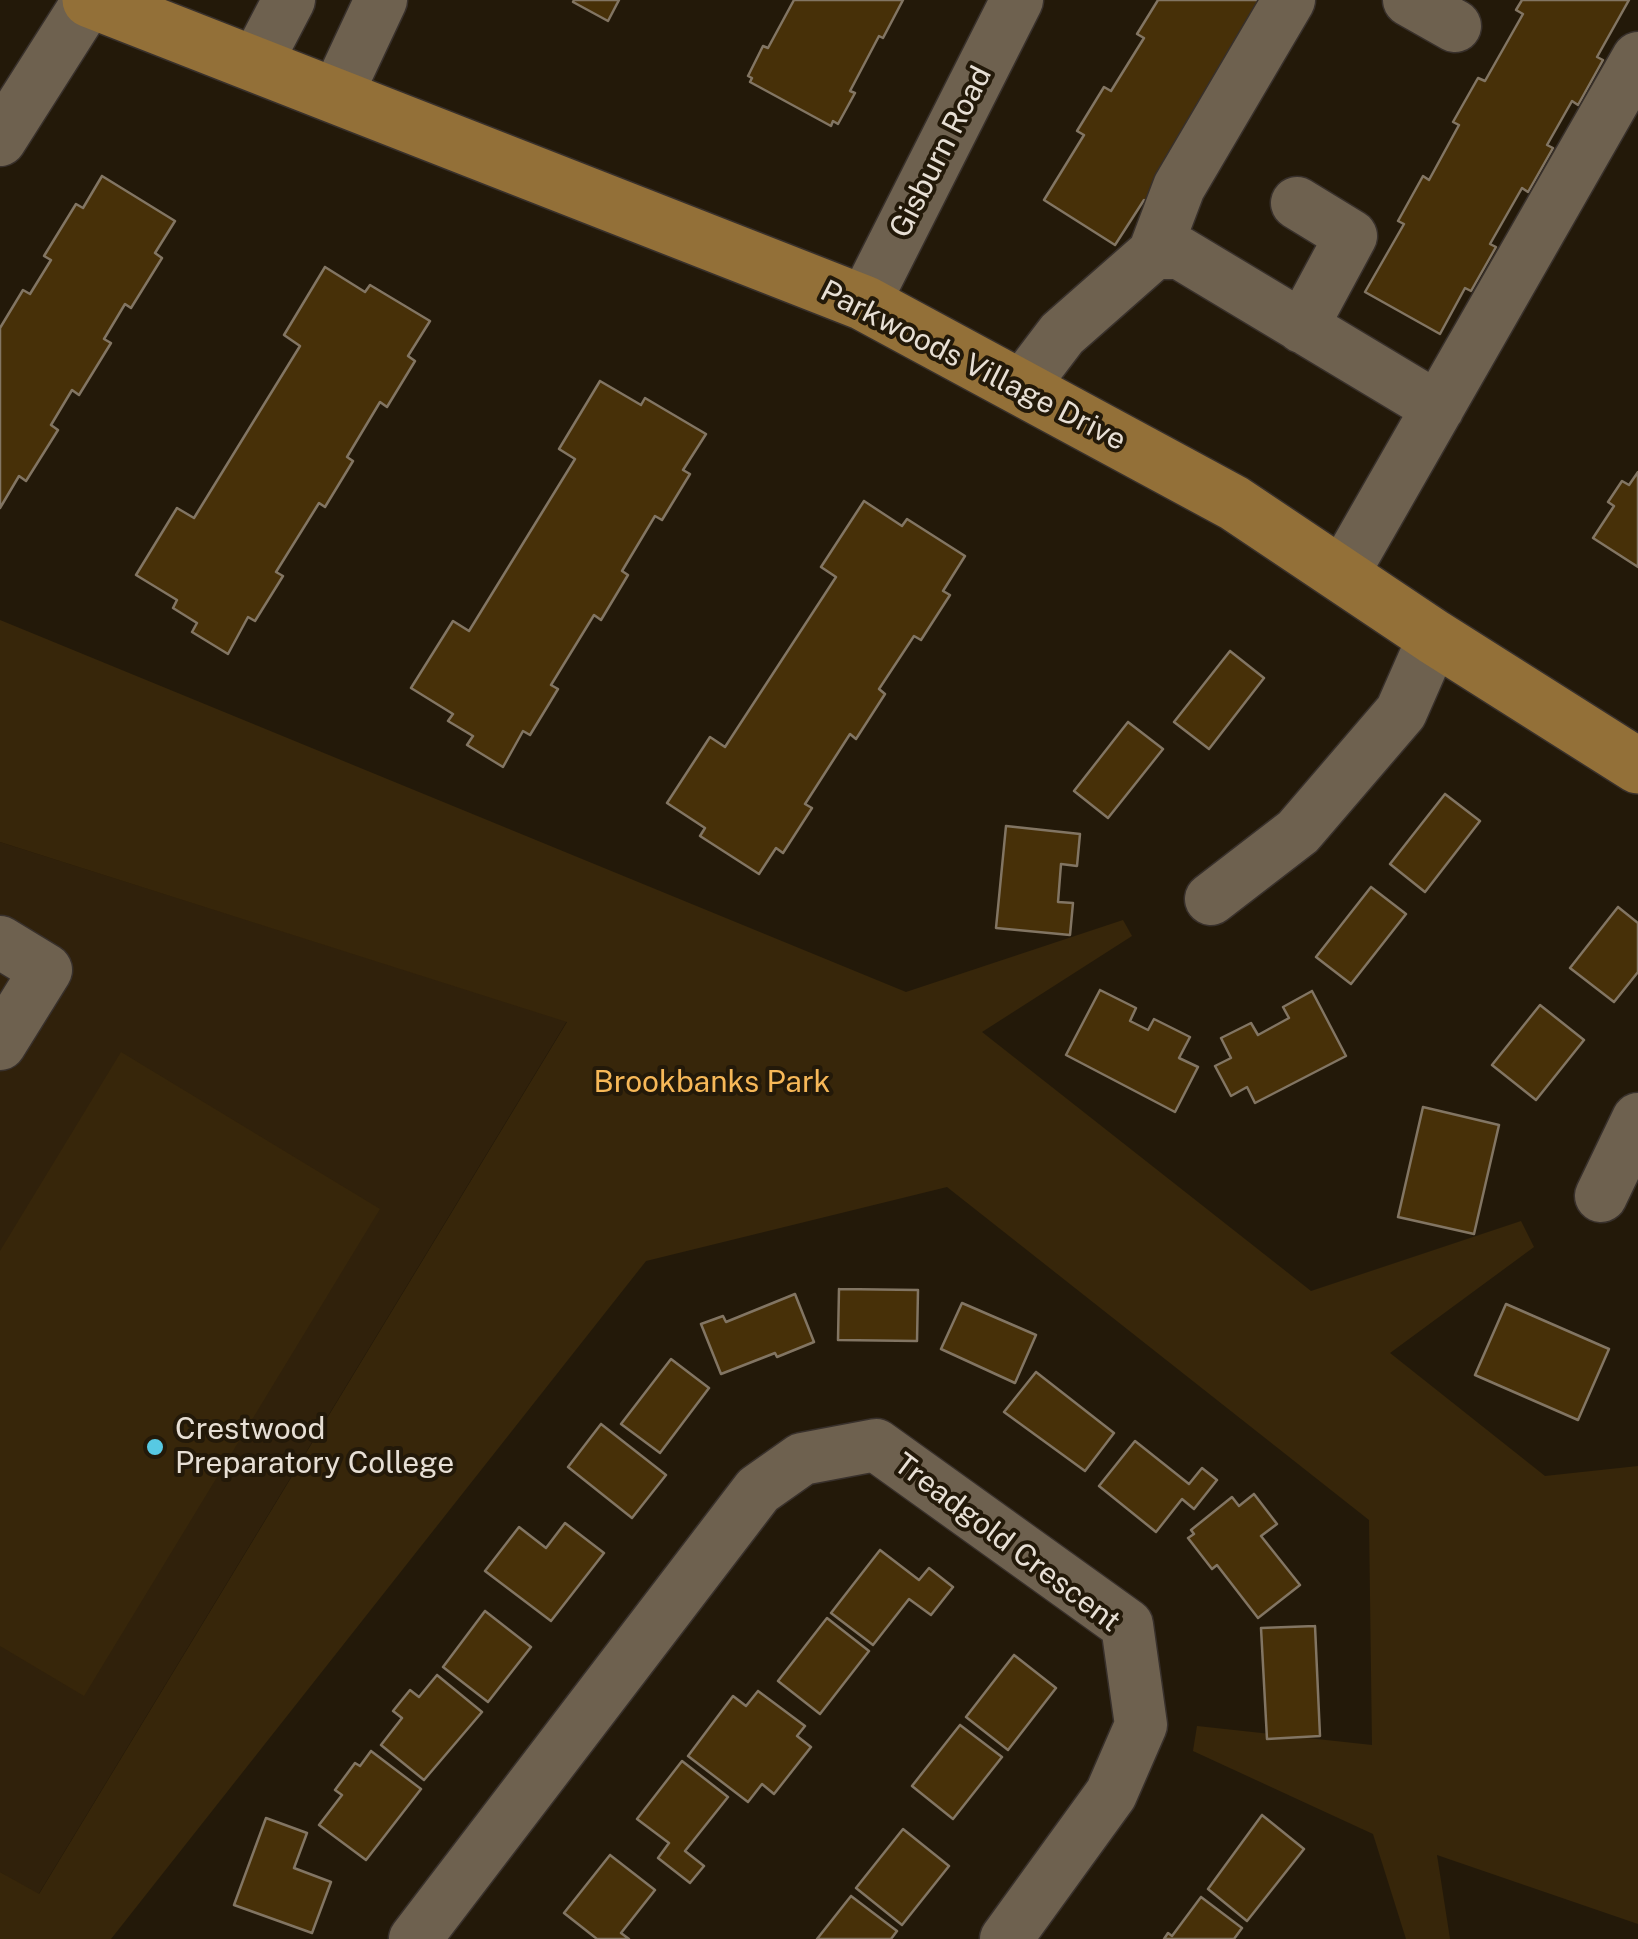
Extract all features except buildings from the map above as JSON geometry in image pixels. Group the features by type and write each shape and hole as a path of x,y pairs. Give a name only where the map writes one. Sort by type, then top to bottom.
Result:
{"main road":[{"name":"Parkwoods Village Drive","path":"90,0 864,304 1234,503 1638,766"}],"street":[{"path":"0,140 90,0"},
{"path":"255,65 289,0"},
{"path":"336,96 381,0"},
{"name":"Gisburn Road","path":"864,304 1017,0"},
{"path":"1020,388 1062,334 1154,253 1179,187 1289,0"},
{"path":"1409,0 1455,26"},
{"path":"1342,575 1638,58"},
{"path":"1297,202 1351,236 1302,327"},
{"path":"1154,253 1180,253 1438,408"},
{"path":"1210,899 1298,832 1401,712 1434,636"},
{"path":"0,942 46,970 0,1044"},
{"path":"1602,1196 1638,1119"},
{"name":"Treadgold Crescent","path":"414,1939 758,1490 802,1459 876,1445 1127,1625 1141,1724 1111,1794 1006,1939"}],"shaded area":[{"name":"Crestwood Preparatory College","path":"0,842 567,1021 38,1895 0,1872"}],"green space":[{"name":"Brookbanks Park","path":"0,620 906,992 1123,920 1132,936 982,1032 1311,1291 1521,1221 1534,1247 1390,1353 1545,1476 1638,1466 1638,1924 1437,1855 1450,1939 1406,1939 1373,1834 1193,1751 1197,1726 1372,1745 1369,1520 947,1187 646,1261 111,1939 0,1939 0,1872 39,1894 567,1022 0,842"},
{"path":"121,1052 380,1209 84,1696 0,1646 0,1251"}],"place":[{"name":"Crestwood Preparatory College","path":"155,1447"}]}
